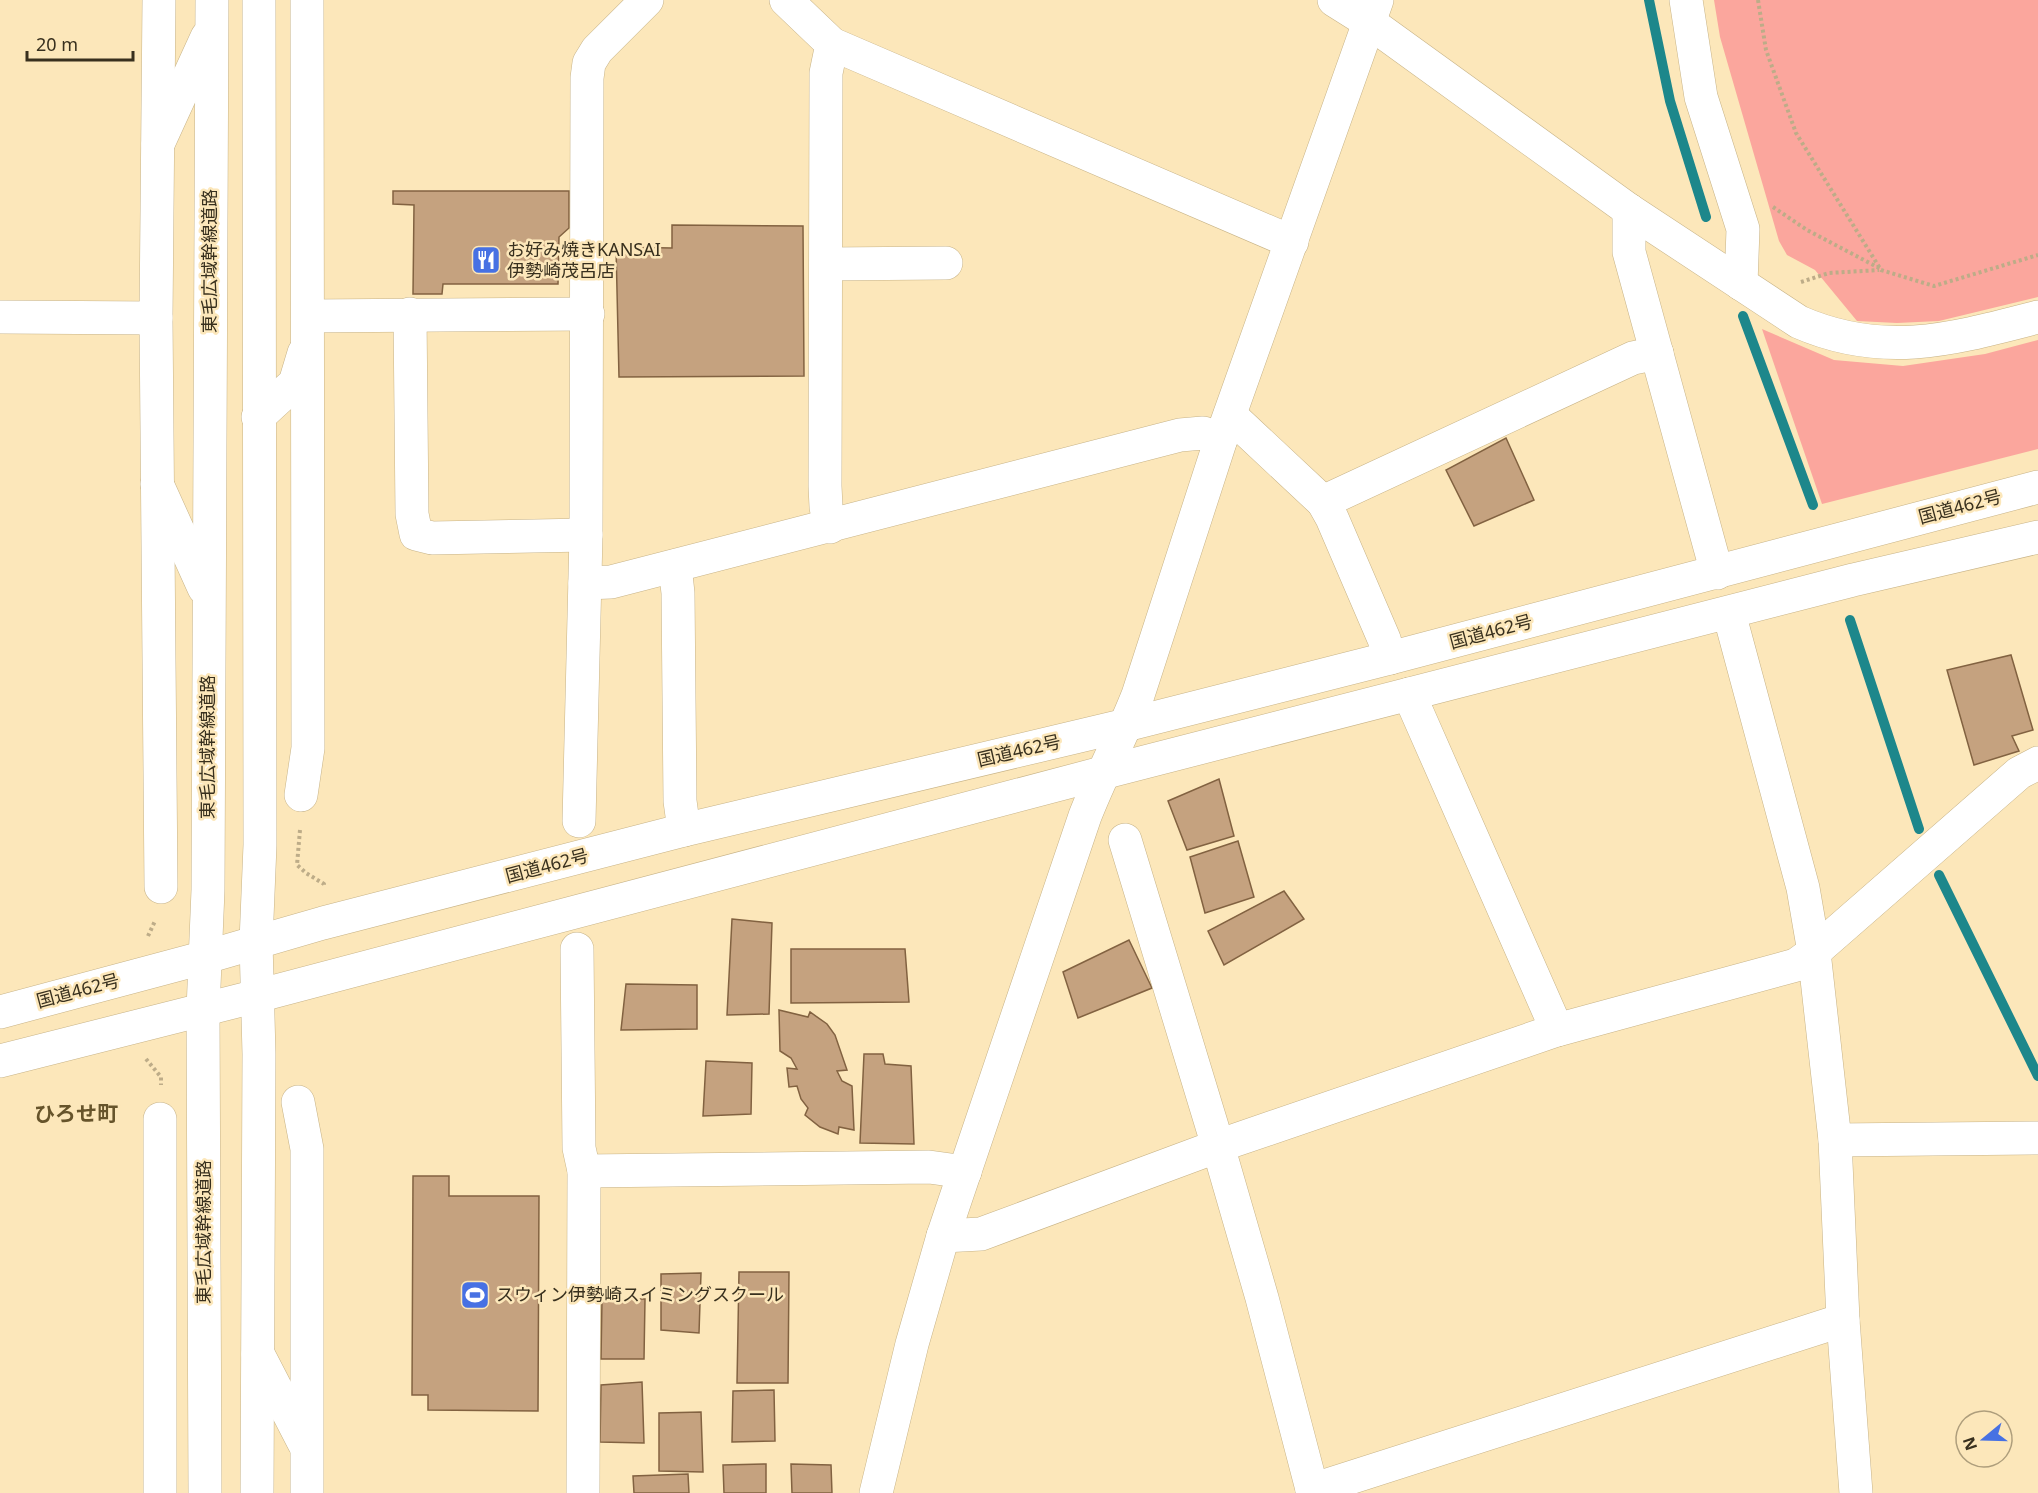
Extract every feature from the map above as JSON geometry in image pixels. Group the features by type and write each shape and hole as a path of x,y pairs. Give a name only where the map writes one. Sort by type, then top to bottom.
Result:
{"main road":[{"path":"159,0 156,318 161,887"},
{"path":"257,1493 259,1054 256,942 260,845 259,0"},
{"path":"301,795 308,748 308,0"},
{"path":"579,821 586,535 589,63 597,50 647,0"},
{"path":"786,0 832,44 1292,242"},
{"path":"1334,0 1373,11 1629,210 1799,322 1822,333 1879,342 1925,343 1963,337 2038,317"},
{"path":"1686,0 1701,97 1743,229 1741,284"},
{"path":"876,1493 912,1344 965,1172 1085,816 1138,695 1225,427 1373,11"},
{"path":"158,144 212,13"},
{"name":"東毛広域幹線道路","path":"205,1493 202,1010 208,890 212,13"},
{"path":"830,527 825,486 826,73 832,44"},
{"path":"1629,210 1629,252 1717,573"},
{"path":"826,264 946,262"},
{"path":"308,326 410,314 588,314"},
{"path":"410,314 412,514 416,534 432,538 586,535"},
{"path":"0,317 156,318"},
{"path":"258,417 295,383 308,326"},
{"path":"1323,502 1633,358 1656,353"},
{"path":"1225,427 1323,502 1384,639 1390,658"},
{"path":"585,583 611,582 1180,435 1203,433 1225,427"},
{"path":"157,484 208,598"},
{"name":"国道462号","path":"0,1012 256,942 684,830 1126,725 1717,573 2038,487"},
{"path":"0,1061 1853,579 2038,537"},
{"path":"675,566 678,593 680,801 684,830"},
{"path":"1729,613 1803,888 1814,952 1835,1140 1843,1320 1856,1493"},
{"path":"1409,694 1557,1030"},
{"path":"944,1236 981,1234 1218,1146 1557,1030 1796,965 1814,952 2019,773 2038,763"},
{"path":"1125,840 1262,1298 1312,1492 1843,1320"},
{"path":"577,949 579,1148 584,1171 583,1493"},
{"path":"298,1102 307,1149 307,1493"},
{"path":"160,1119 160,1493"},
{"path":"1835,1140 2038,1138"},
{"path":"584,1171 929,1167 965,1172"},
{"path":"258,1354 306,1447"}],"path":[{"path":"1758,0 1766,50 1796,133 1881,270"},
{"path":"1764,204 1772,206 1807,230 1881,270 1934,286 2038,255"},
{"path":"1791,284 1829,273 1881,270"}],"shaded area":[{"path":"1714,0 2038,0 2038,297 1939,321 1897,323 1857,321 1815,270 1787,255 1779,241 1720,37"},
{"path":"1762,329 1834,360 1903,366 1985,354 2038,340 2038,449 1822,504"}],"building":[{"name":"お好み焼きKANSAI 伊勢崎茂呂店","path":"393,191 569,191 569,228 559,237 558,284 443,284 442,294 413,294 414,205 393,204"},
{"path":"672,225 803,226 804,376 619,377 616,247 672,248"},
{"path":"1506,438 1534,500 1474,526 1446,470"},
{"path":"2011,655 2033,730 2012,736 2019,751 1974,765 1947,670"},
{"path":"1219,779 1234,836 1187,850 1168,801"},
{"path":"1238,841 1254,897 1205,913 1190,857"},
{"path":"1284,891 1304,919 1224,965 1208,931"},
{"path":"732,919 772,923 769,1014 727,1015"},
{"path":"1129,940 1152,988 1078,1018 1063,972"},
{"path":"791,949 905,949 909,1002 791,1003"},
{"path":"626,984 697,985 697,1029 621,1030"},
{"path":"779,1010 808,1017 810,1012 827,1024 835,1035 847,1070 837,1071 842,1081 852,1086 854,1130 839,1127 838,1134 820,1127 805,1115 808,1108 801,1099 797,1086 789,1087 787,1068 797,1069 791,1058 780,1051"},
{"path":"864,1054 883,1054 885,1064 911,1066 914,1144 860,1143"},
{"path":"706,1061 752,1063 751,1114 703,1116"},
{"name":"スウィン伊勢崎スイミングスクール","path":"413,1176 449,1176 449,1196 539,1196 538,1411 428,1410 428,1395 412,1395"},
{"path":"739,1272 789,1272 788,1383 737,1383"},
{"path":"701,1273 699,1333 661,1330 661,1274"},
{"path":"602,1299 645,1299 644,1359 601,1359"},
{"path":"642,1382 644,1443 600,1442 601,1385"},
{"path":"774,1390 775,1441 732,1442 733,1391"},
{"path":"701,1412 703,1472 659,1471 659,1413"},
{"path":"766,1464 766,1493 724,1493 723,1465"},
{"path":"791,1464 831,1465 832,1493 792,1493"},
{"path":"688,1474 689,1493 634,1493 633,1476"}],"waterway":[{"path":"1649,0 1670,101 1706,217"},
{"path":"1743,316 1813,505"},
{"path":"1850,620 1919,829"},
{"path":"1939,875 2038,1076"}],"place":[{"name":"お好み焼きKANSAI 伊勢崎茂呂店","path":"486,260"},
{"name":"スウィン伊勢崎スイミングスクール","path":"475,1295"}],"district":[{"name":"ひろせ町","path":"76,1114"}]}
